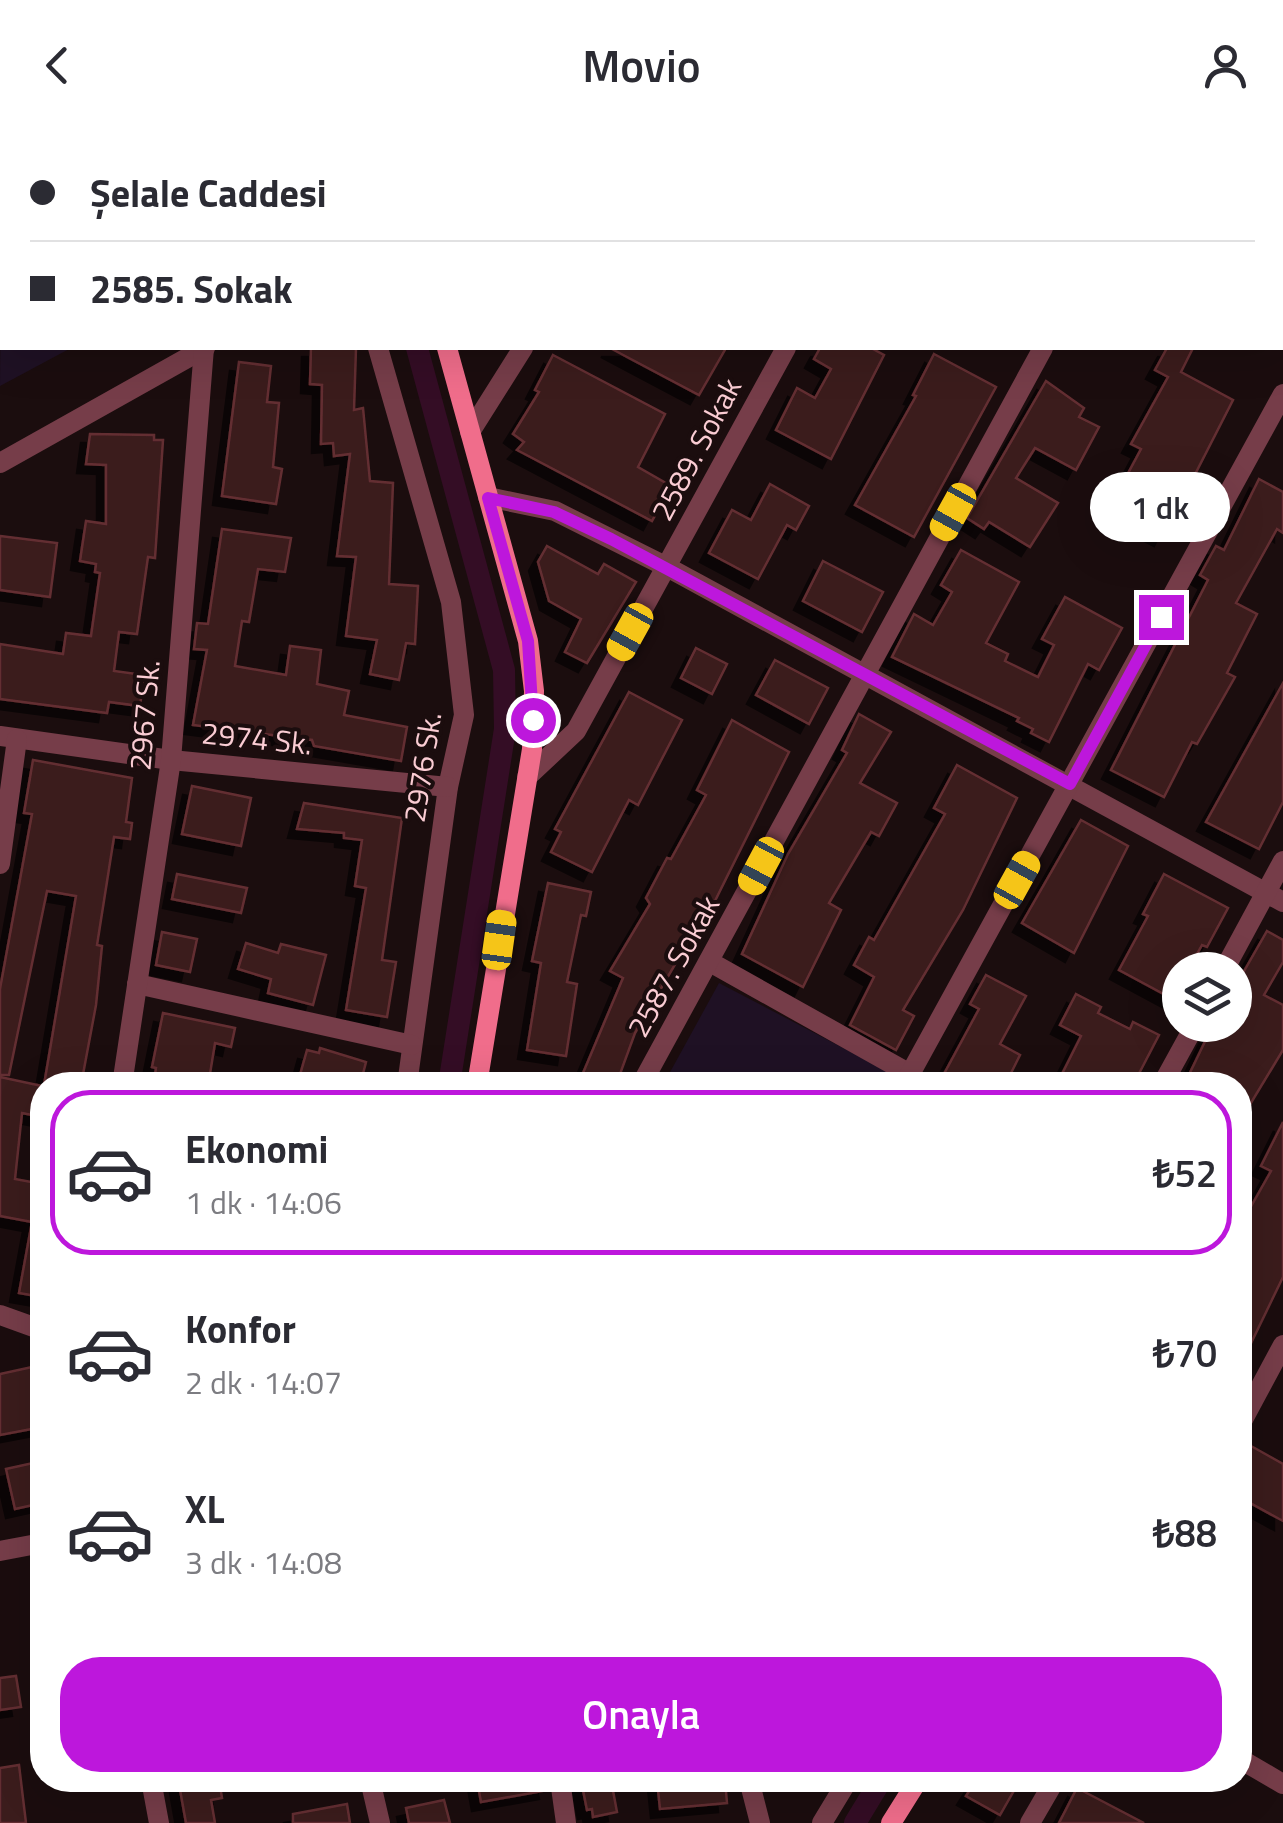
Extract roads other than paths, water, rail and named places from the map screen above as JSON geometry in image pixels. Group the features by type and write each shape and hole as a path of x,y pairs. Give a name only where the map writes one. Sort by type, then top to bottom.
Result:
{"street":[{"path":"0,463 201,350"},
{"name":"2967 Sk.","path":"124,1072 171,760 205,350"},
{"name":"2976 Sk.","path":"379,350 451,602 464,715 448,787 409,1072"},
{"path":"449,350 528,641 534,691 527,777 479,1072"},
{"path":"470,432 522,350"},
{"name":"2589. Sokak","path":"527,777 576,731 785,350"},
{"name":"2587. Sokak","path":"648,1072 1041,350"},
{"path":"911,1072 1283,394"},
{"path":"488,498 554,512 667,567 1275,897"},
{"name":"2974 Sk.","path":"8,737 171,760 448,787"},
{"path":"0,864 8,737"},
{"path":"1237,952 1275,897 1283,861"},
{"path":"710,962 894,1072"},
{"path":"137,984 412,1045"},
{"path":"1169,1072 1185,1042"},
{"path":"0,1314 30,1325"},
{"path":"1252,1403 1283,1345"},
{"path":"0,1551 30,1546"},
{"path":"1252,1766 1283,1784"},
{"path":"153,1792 159,1823"},
{"path":"373,1792 380,1823"},
{"path":"562,1792 566,1823"},
{"path":"752,1792 760,1823"},
{"path":"822,1823 841,1792"},
{"path":"891,1823 910,1792"},
{"path":"1030,1823 1048,1792"}],"waterway":[{"path":"418,350 504,670 505,729 451,1072"},
{"path":"855,1823 874,1792"}]}
